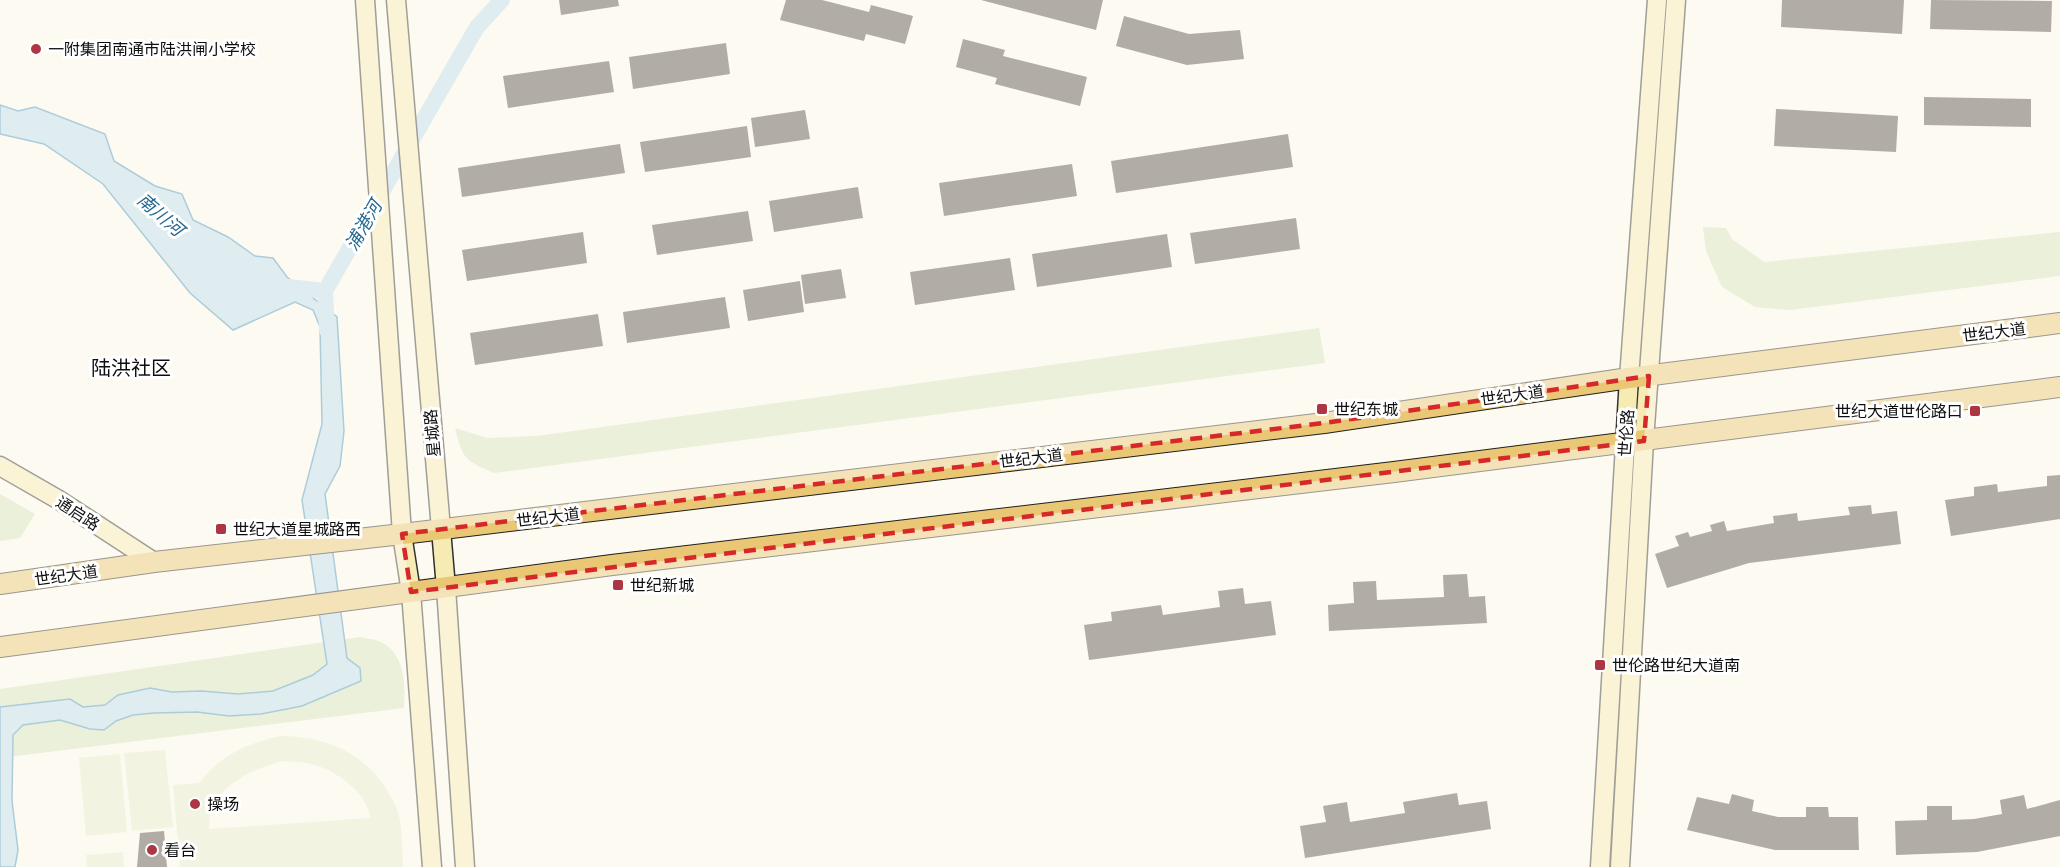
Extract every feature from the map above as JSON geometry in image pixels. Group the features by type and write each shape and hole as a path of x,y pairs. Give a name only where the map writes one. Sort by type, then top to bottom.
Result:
{"main road":[{"name":"世纪大道","path":"0,584 154,562 440,530 1324,423 1629,378 2060,323"},
{"path":"0,648 612,565 1394,472 2060,387"}],"street":[{"path":"365,0 402,534 411,592 432,867"},
{"name":"星城路","path":"396,0 446,588 465,867"},
{"name":"世伦路","path":"1620,867 1635,442 1629,378 1657,0"},
{"name":"世伦路","path":"1600,867 1635,442 1649,376 1676,0"},
{"name":"通启路","path":"0,466 59,500 154,562"}],"highlighted area":[{"path":"1649,376 1644,441 411,592 402,534 1324,423"}],"green space":[{"path":"1703,227 1726,228 1732,239 1764,262 2060,232 2060,276 1790,310 1755,307 1722,287 1706,251"},
{"path":"1319,328 1325,363 494,473 476,465 466,457 455,428 487,438 537,436"},
{"path":"0,494 35,514 20,538 0,541"},
{"path":"360,637 381,642 396,656 404,681 404,708 0,758 0,689"},
{"path":"281,736 297,737 326,743 352,755 375,774 397,808 401,828 403,867 180,867 173,785 199,783 216,765 235,752","holes":["284,761 318,766 343,779 364,801 370,818 209,829 211,810 224,791 242,777 263,767"]},
{"path":"165,750 173,827 132,831 124,753"},
{"path":"120,754 127,832 86,836 79,758"},
{"path":"123,852 124,867 87,867 86,855"}],"water":[{"path":"0,105 18,111 35,107 105,134 114,161 155,186 182,194 193,220 228,237 255,256 273,258 287,277 337,317 344,431 340,466 325,494 347,658 360,668 361,681 302,706 261,714 229,716 197,712 133,715 116,721 104,730 90,729 60,720 23,725 13,735 12,801 18,850 15,867 0,867 0,707 70,699 83,707 105,705 118,695 150,688 172,692 201,691 238,694 273,691 313,675 327,664 302,500 322,424 320,327 313,310 295,302 233,330 190,293 103,184 44,144 0,134"}],"building":[{"path":"559,0 618,0 619,6 561,15"},
{"path":"786,0 822,0 869,12 871,5 913,16 905,44 866,34 864,41 780,20"},
{"path":"981,0 1103,0 1096,30"},
{"path":"1782,0 1904,0 1902,34 1781,27"},
{"path":"1931,0 2052,1 2051,32 1930,29"},
{"path":"1124,16 1189,34 1240,30 1244,59 1187,65 1116,46"},
{"path":"963,39 1005,50 1003,56 1087,77 1080,106 995,84 997,78 956,67"},
{"path":"726,43 730,74 633,89 629,57"},
{"path":"609,61 614,92 508,108 503,76"},
{"path":"1924,97 2031,99 2031,127 1924,125"},
{"path":"1776,109 1898,116 1896,152 1774,146"},
{"path":"805,110 810,139 755,147 751,118"},
{"path":"747,126 751,157 645,172 640,142"},
{"path":"1288,134 1293,167 1116,193 1111,161"},
{"path":"620,144 625,173 462,197 458,168"},
{"path":"1072,164 1077,196 944,216 939,183"},
{"path":"858,187 863,218 774,232 769,201"},
{"path":"748,211 753,241 657,255 652,225"},
{"path":"1296,218 1300,249 1195,264 1190,233"},
{"path":"583,232 587,263 467,281 462,250"},
{"path":"1167,234 1172,267 1037,287 1032,254"},
{"path":"1010,258 1015,290 915,305 910,272"},
{"path":"841,269 846,298 805,304 801,275"},
{"path":"800,281 804,312 748,321 743,290"},
{"path":"725,297 730,328 627,343 623,312"},
{"path":"598,314 603,346 475,365 470,333"},
{"path":"2060,475 2060,519 1951,536 1945,500 1974,496 1974,487 1997,484 1998,492 2047,486 2047,476"},
{"path":"1871,505 1872,514 1897,511 1901,544 1749,563 1667,588 1655,554 1679,546 1675,536 1688,532 1690,537 1712,531 1710,525 1724,521 1727,531 1774,523 1773,516 1797,513 1798,521 1850,515 1848,507"},
{"path":"1467,574 1469,597 1485,596 1487,623 1329,631 1328,605 1354,603 1353,582 1376,581 1377,600 1444,597 1443,575"},
{"path":"1243,588 1245,604 1271,601 1276,635 1089,660 1084,625 1112,621 1111,612 1161,605 1163,615 1220,607 1218,591"},
{"path":"1457,793 1459,805 1487,801 1491,829 1305,858 1300,826 1326,822 1323,806 1347,802 1350,822 1405,813 1403,802"},
{"path":"1732,794 1754,800 1752,811 1778,817 1806,817 1806,807 1828,807 1829,817 1858,817 1859,850 1775,850 1687,830 1697,797 1729,804"},
{"path":"2024,795 2027,809 2060,800 2060,836 1977,852 1896,855 1895,821 1927,820 1927,806 1952,806 1952,820 1974,819 2002,814 2000,800"},
{"name":"看台","path":"164,831 167,867 137,867 140,833"}],"waterway":[{"name":"浦港河","path":"327,330 325,291 477,27 502,0"},
{"name":"南川河","path":"279,286 325,291"}],"place":[{"name":"一附集团南通市陆洪闸小学校","path":"36,49"},
{"name":"世纪东城","path":"1322,409"},
{"name":"世纪大道世伦路口","path":"1975,411"},
{"name":"世纪大道星城路西","path":"221,529"},
{"name":"世纪新城","path":"618,585"},
{"name":"世伦路世纪大道南","path":"1600,665"},
{"name":"操场","path":"195,804"},
{"name":"看台","path":"152,850"}],"district":[{"name":"陆洪社区","path":"131,367"}]}
